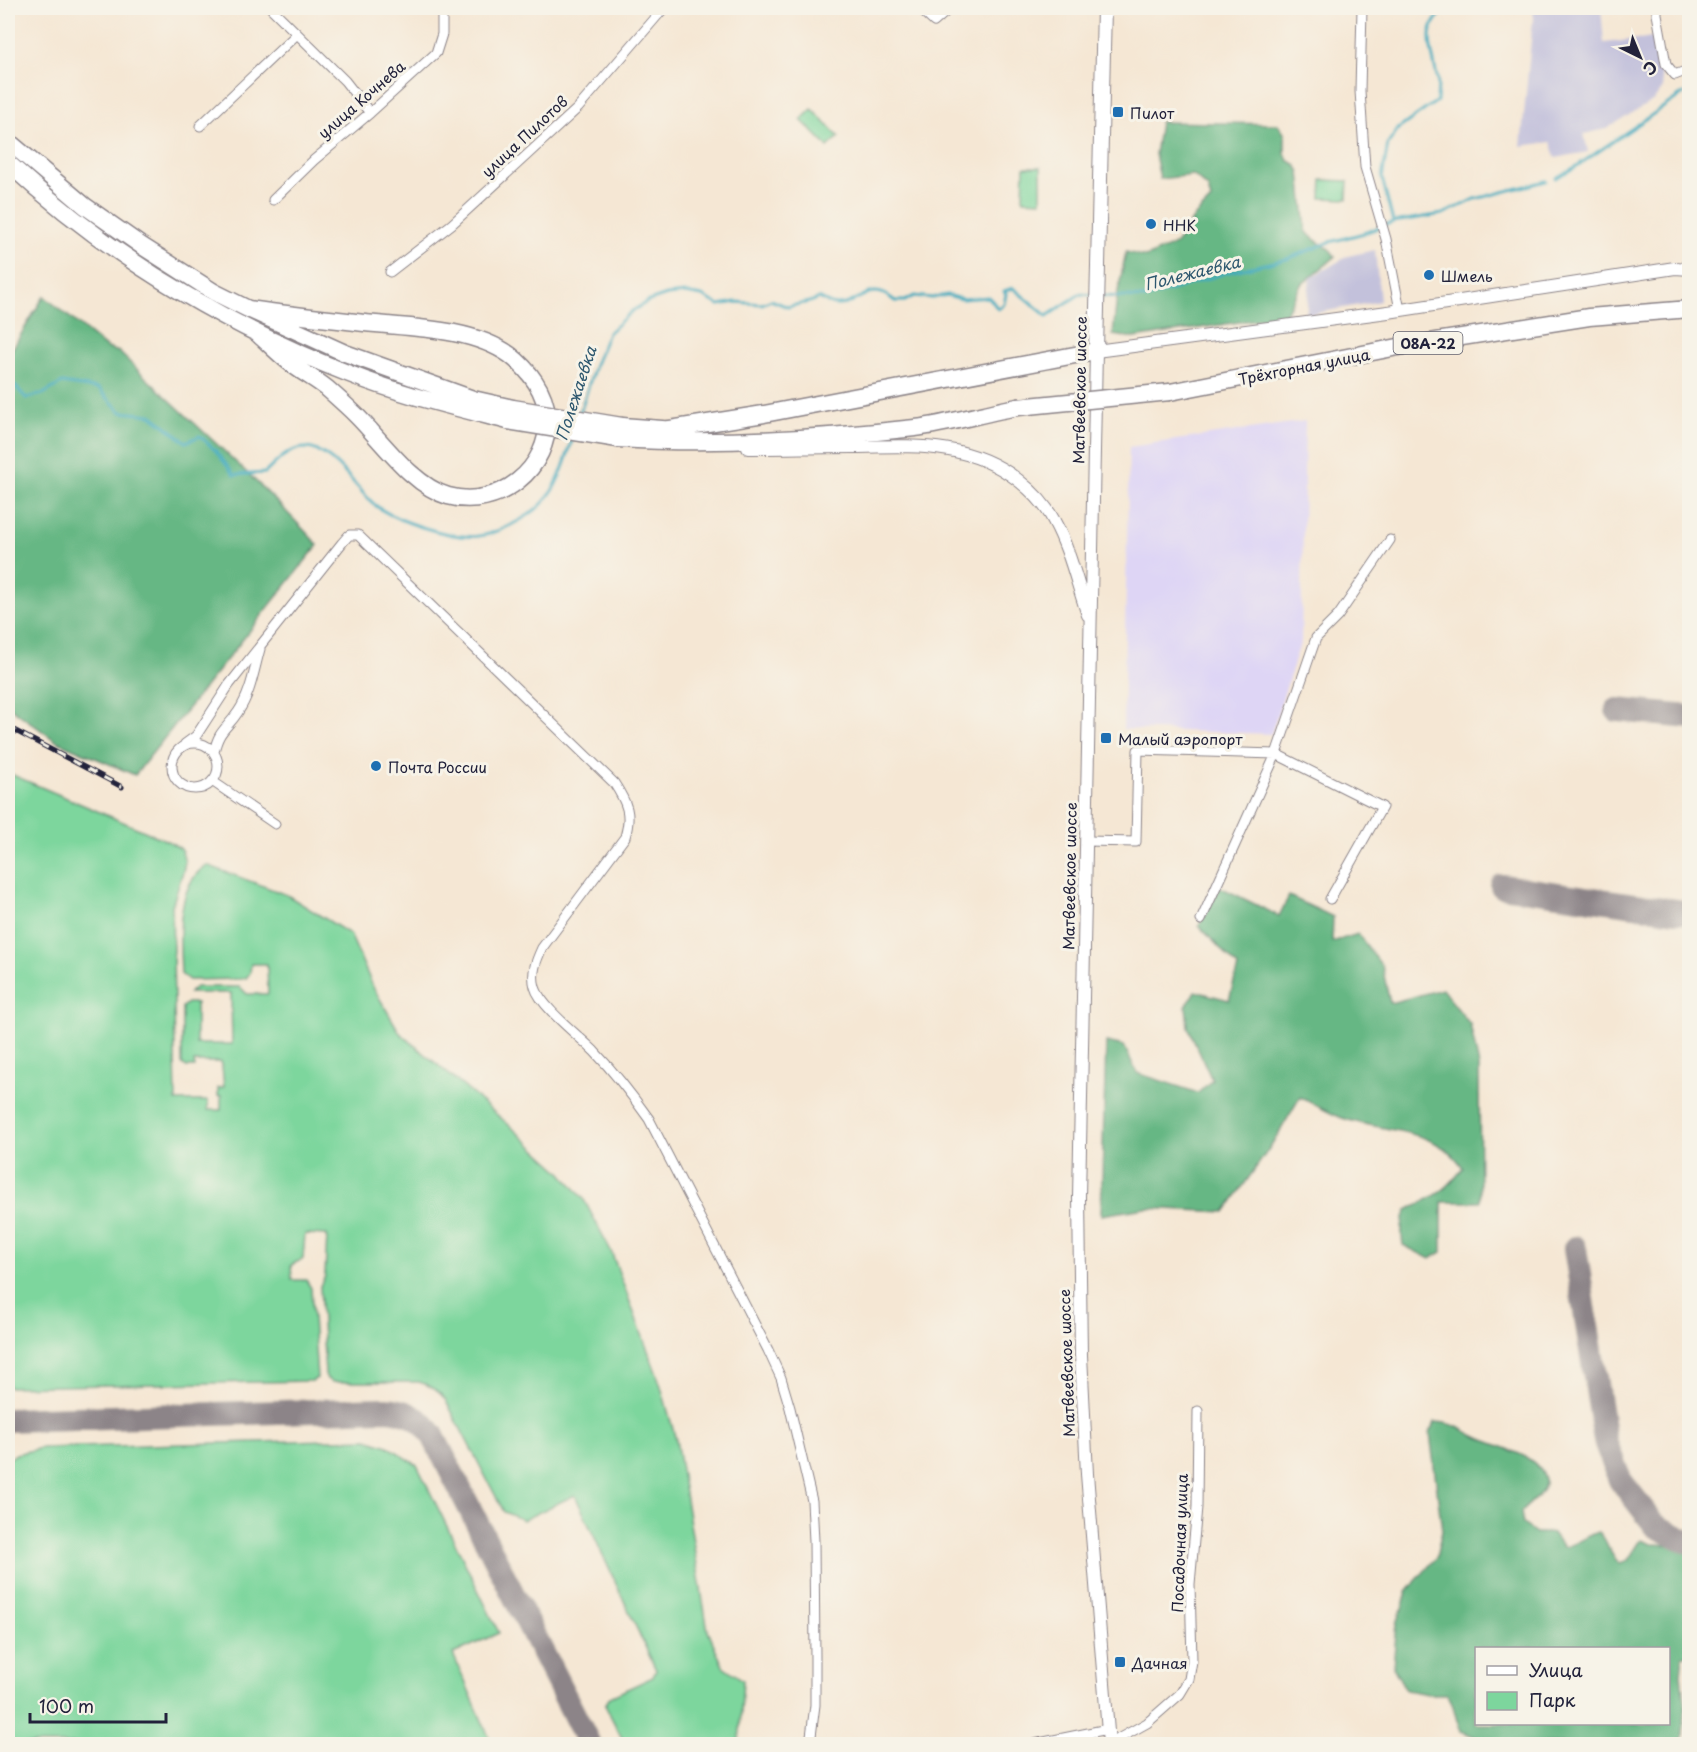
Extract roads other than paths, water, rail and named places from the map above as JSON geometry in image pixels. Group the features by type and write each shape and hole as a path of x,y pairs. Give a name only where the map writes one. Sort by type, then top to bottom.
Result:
{"highway":[{"path":"8,141 85,206 214,292 345,353 510,414"},
{"path":"8,163 32,185"},
{"path":"8,168 100,239 191,297 259,335 347,373 421,399 620,433 664,436 764,414 1096,351"},
{"path":"248,309 427,330 462,335 487,342 509,355 526,369 538,386 547,415 542,448 536,462 524,477 508,489 488,497 466,500 446,495 431,489 415,476 327,388 289,362 259,335"},
{"name":"Трёхгорная улица","path":"664,436 796,438 917,428 1018,407 1170,392 1398,347 1589,317 1689,309"}],"main road":[{"name":"Матвеевское шоссе","path":"1104,8 1079,1197 1081,1344 1087,1474 1109,1744"},
{"path":"1096,351 1400,310 1676,268 1689,269"},
{"path":"664,436 748,448 902,446 938,448 963,452 984,459 1003,469 1042,502 1054,521 1091,625"}],"street":[{"path":"271,8 345,81 369,113"},
{"name":"улица Кочнева","path":"273,200 314,160 436,53 442,34 442,8"},
{"name":"улица Пилотов","path":"390,272 452,224 578,108 664,8"},
{"path":"919,8 934,22 950,8"},
{"path":"1362,8 1360,91 1365,167 1386,239 1400,310"},
{"path":"1658,8 1657,14 1666,64 1675,75 1689,69"},
{"path":"200,126 297,34"},
{"path":"261,644 253,683 239,711 217,738 214,752 218,767 212,782 199,789 192,789 179,783 174,777 172,763 174,756 196,736 216,704 261,644 342,543 349,535 358,535 592,761 614,783 623,797 628,809 629,823 625,837 542,948 535,962 533,976 536,990 546,1004 594,1051 625,1086 649,1119 781,1378 812,1501 815,1705 810,1744"},
{"path":"1201,920 1276,754 1316,638 1338,616 1390,540"},
{"path":"185,744 201,743 214,752"},
{"path":"1086,841 1136,842 1138,750 1276,754 1382,807 1330,900"},
{"path":"212,782 275,824"},
{"name":"Посадочная улица","path":"1109,1744 1146,1723 1180,1694 1190,1679 1192,1661 1190,1584 1197,1507 1198,1411"},
{"path":"1034,1744 1108,1729"}],"waterway":[{"name":"Полежаевка","path":"1393,222 1382,178 1388,144 1398,129 1437,101 1438,83 1431,47 1431,31 1440,15 1449,8"},
{"name":"Полежаевка","path":"1556,178 1684,93"},
{"name":"Полежаевка","path":"1102,296 1146,298 1225,273 1287,259 1330,242 1393,222 1443,214 1475,199 1546,181"},
{"name":"Полежаевка","path":"580,413 608,333 632,311 649,301 667,295 685,293 702,296 719,305 736,302 762,304 771,300 788,307 819,298 832,304 845,304 871,292 878,292 895,301 905,301 914,296 932,298 947,295 962,299 989,297 998,309 1004,304 1006,294 1004,291 1013,288 1047,316 1080,294 1092,295"},
{"name":"Полежаевка","path":"8,378 26,398 43,394 62,383 99,389 121,412 151,415 186,442 200,436 216,451 234,475 265,473 284,456 295,450 301,448 317,450 344,471 368,498 384,511 410,523 455,535 486,535 503,529 534,511 557,483 573,437"}],"railway":[{"path":"8,727 122,787"}],"place":[{"name":"Пилот","path":"1118,112"},
{"name":"ННК","path":"1151,224"},
{"name":"Шмель","path":"1429,275"},
{"name":"Малый аэропорт","path":"1106,738"},
{"name":"Почта России","path":"376,766"},
{"name":"Дачная","path":"1120,1662"}]}
